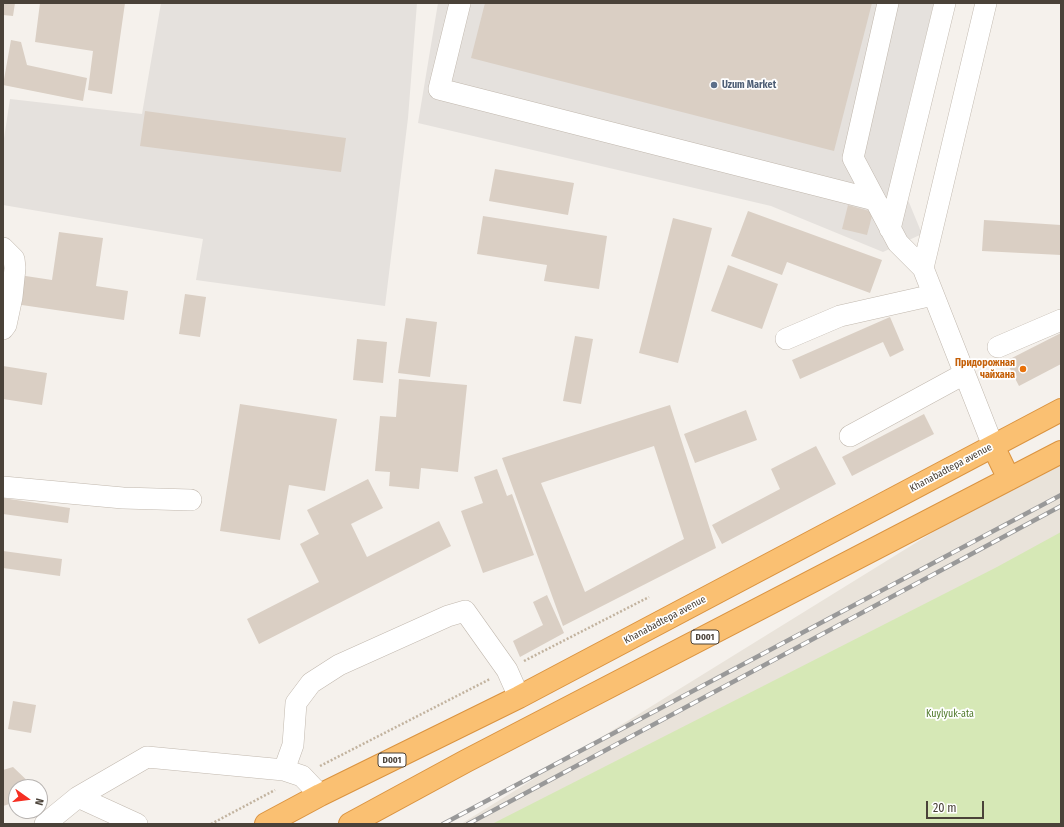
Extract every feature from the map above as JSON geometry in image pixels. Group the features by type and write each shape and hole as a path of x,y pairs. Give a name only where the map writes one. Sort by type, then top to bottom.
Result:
{"highway":[{"name":"Khanabadtepa avenue","path":"266,824 519,697 1061,410"},
{"path":"993,446 1008,479"},
{"name":"D001","path":"350,824 473,758 1061,452"}],"street":[{"path":"460,3 439,89 875,200"},
{"path":"888,3 853,158 898,243 923,268 993,446"},
{"path":"890,228 945,3"},
{"path":"923,268 986,3"},
{"path":"3,248 14,259 15,268 12,297 6,325 3,329"},
{"path":"786,339 840,316 933,296"},
{"path":"998,347 1061,320"},
{"path":"850,436 964,374"},
{"path":"3,487 123,498 191,500"},
{"path":"293,773 296,703 311,683 340,665 441,619 465,611 507,670 519,697"},
{"path":"45,824 78,797 147,757 293,773 320,796"},
{"path":"78,797 137,824"}],"path":[{"path":"211,824 293,773 507,670 648,597"}],"shaded area":[{"path":"161,3 417,3 408,118 385,306 196,280 203,239 3,205 3,145 10,99 142,114"},
{"path":"438,3 934,3 894,166 922,234 883,252 771,206 418,123"},
{"name":"Kuylyuk-ata","path":"1061,453 1061,824 461,824"}],"green space":[{"name":"Kuylyuk-ata","path":"1061,532 1061,824 492,824 997,567"}],"building":[{"path":"3,3 15,3 13,16 3,15"},
{"path":"40,3 125,3 112,94 88,90 93,51 35,42"},
{"name":"Uzum Market","path":"485,3 872,3 834,151 471,58"},
{"path":"11,40 21,42 27,65 87,78 83,101 3,85"},
{"path":"145,111 346,138 341,172 140,146"},
{"path":"495,169 574,183 568,215 489,201"},
{"path":"848,205 873,212 867,235 842,229"},
{"path":"748,211 882,260 870,293 787,262 782,275 731,256"},
{"path":"483,216 607,236 599,289 544,281 547,265 477,254"},
{"path":"673,218 712,228 678,363 639,353"},
{"path":"984,220 1061,225 1061,255 982,251"},
{"path":"59,232 103,238 96,286 128,291 124,320 15,304 19,275 52,280"},
{"path":"728,265 778,284 762,329 711,311"},
{"path":"185,294 206,297 200,337 179,334"},
{"path":"890,317 904,350 890,357 883,342 800,379 792,360"},
{"path":"406,318 437,322 430,377 398,373"},
{"path":"1061,333 1061,364 1019,386 1006,361"},
{"path":"575,336 593,339 581,404 563,401"},
{"path":"357,339 387,342 383,383 353,380"},
{"path":"3,366 47,373 42,405 3,399"},
{"path":"399,379 467,385 458,472 421,468 419,489 389,486 390,472 375,471 380,416 396,417"},
{"path":"240,404 337,419 325,491 289,485 280,540 220,531"},
{"path":"670,405 716,548 563,626 502,458","holes":["654,446 684,539 585,592 541,483"]},
{"path":"746,410 757,440 695,463 684,434"},
{"path":"924,414 934,434 852,476 842,457"},
{"path":"816,446 836,484 722,544 712,525 780,489 771,469"},
{"path":"497,469 507,496 512,494 534,555 483,573 461,511 483,503 474,477"},
{"path":"368,479 383,508 351,524 367,557 439,521 451,546 259,644 247,619 319,582 300,544 319,534 307,510"},
{"path":"3,498 70,508 68,523 3,514"},
{"path":"3,551 62,559 60,576 3,568"},
{"path":"547,595 564,633 520,657 513,641 543,625 533,602"},
{"path":"13,701 36,705 31,733 8,729"},
{"path":"13,767 26,779 8,779 8,804 3,806 3,770"}],"railway":[{"path":"443,824 1061,495"},
{"path":"468,824 1061,506"}],"place":[{"name":"Uzum Market","path":"714,85"},
{"name":"Придорожная чайхана","path":"1023,369"}]}
